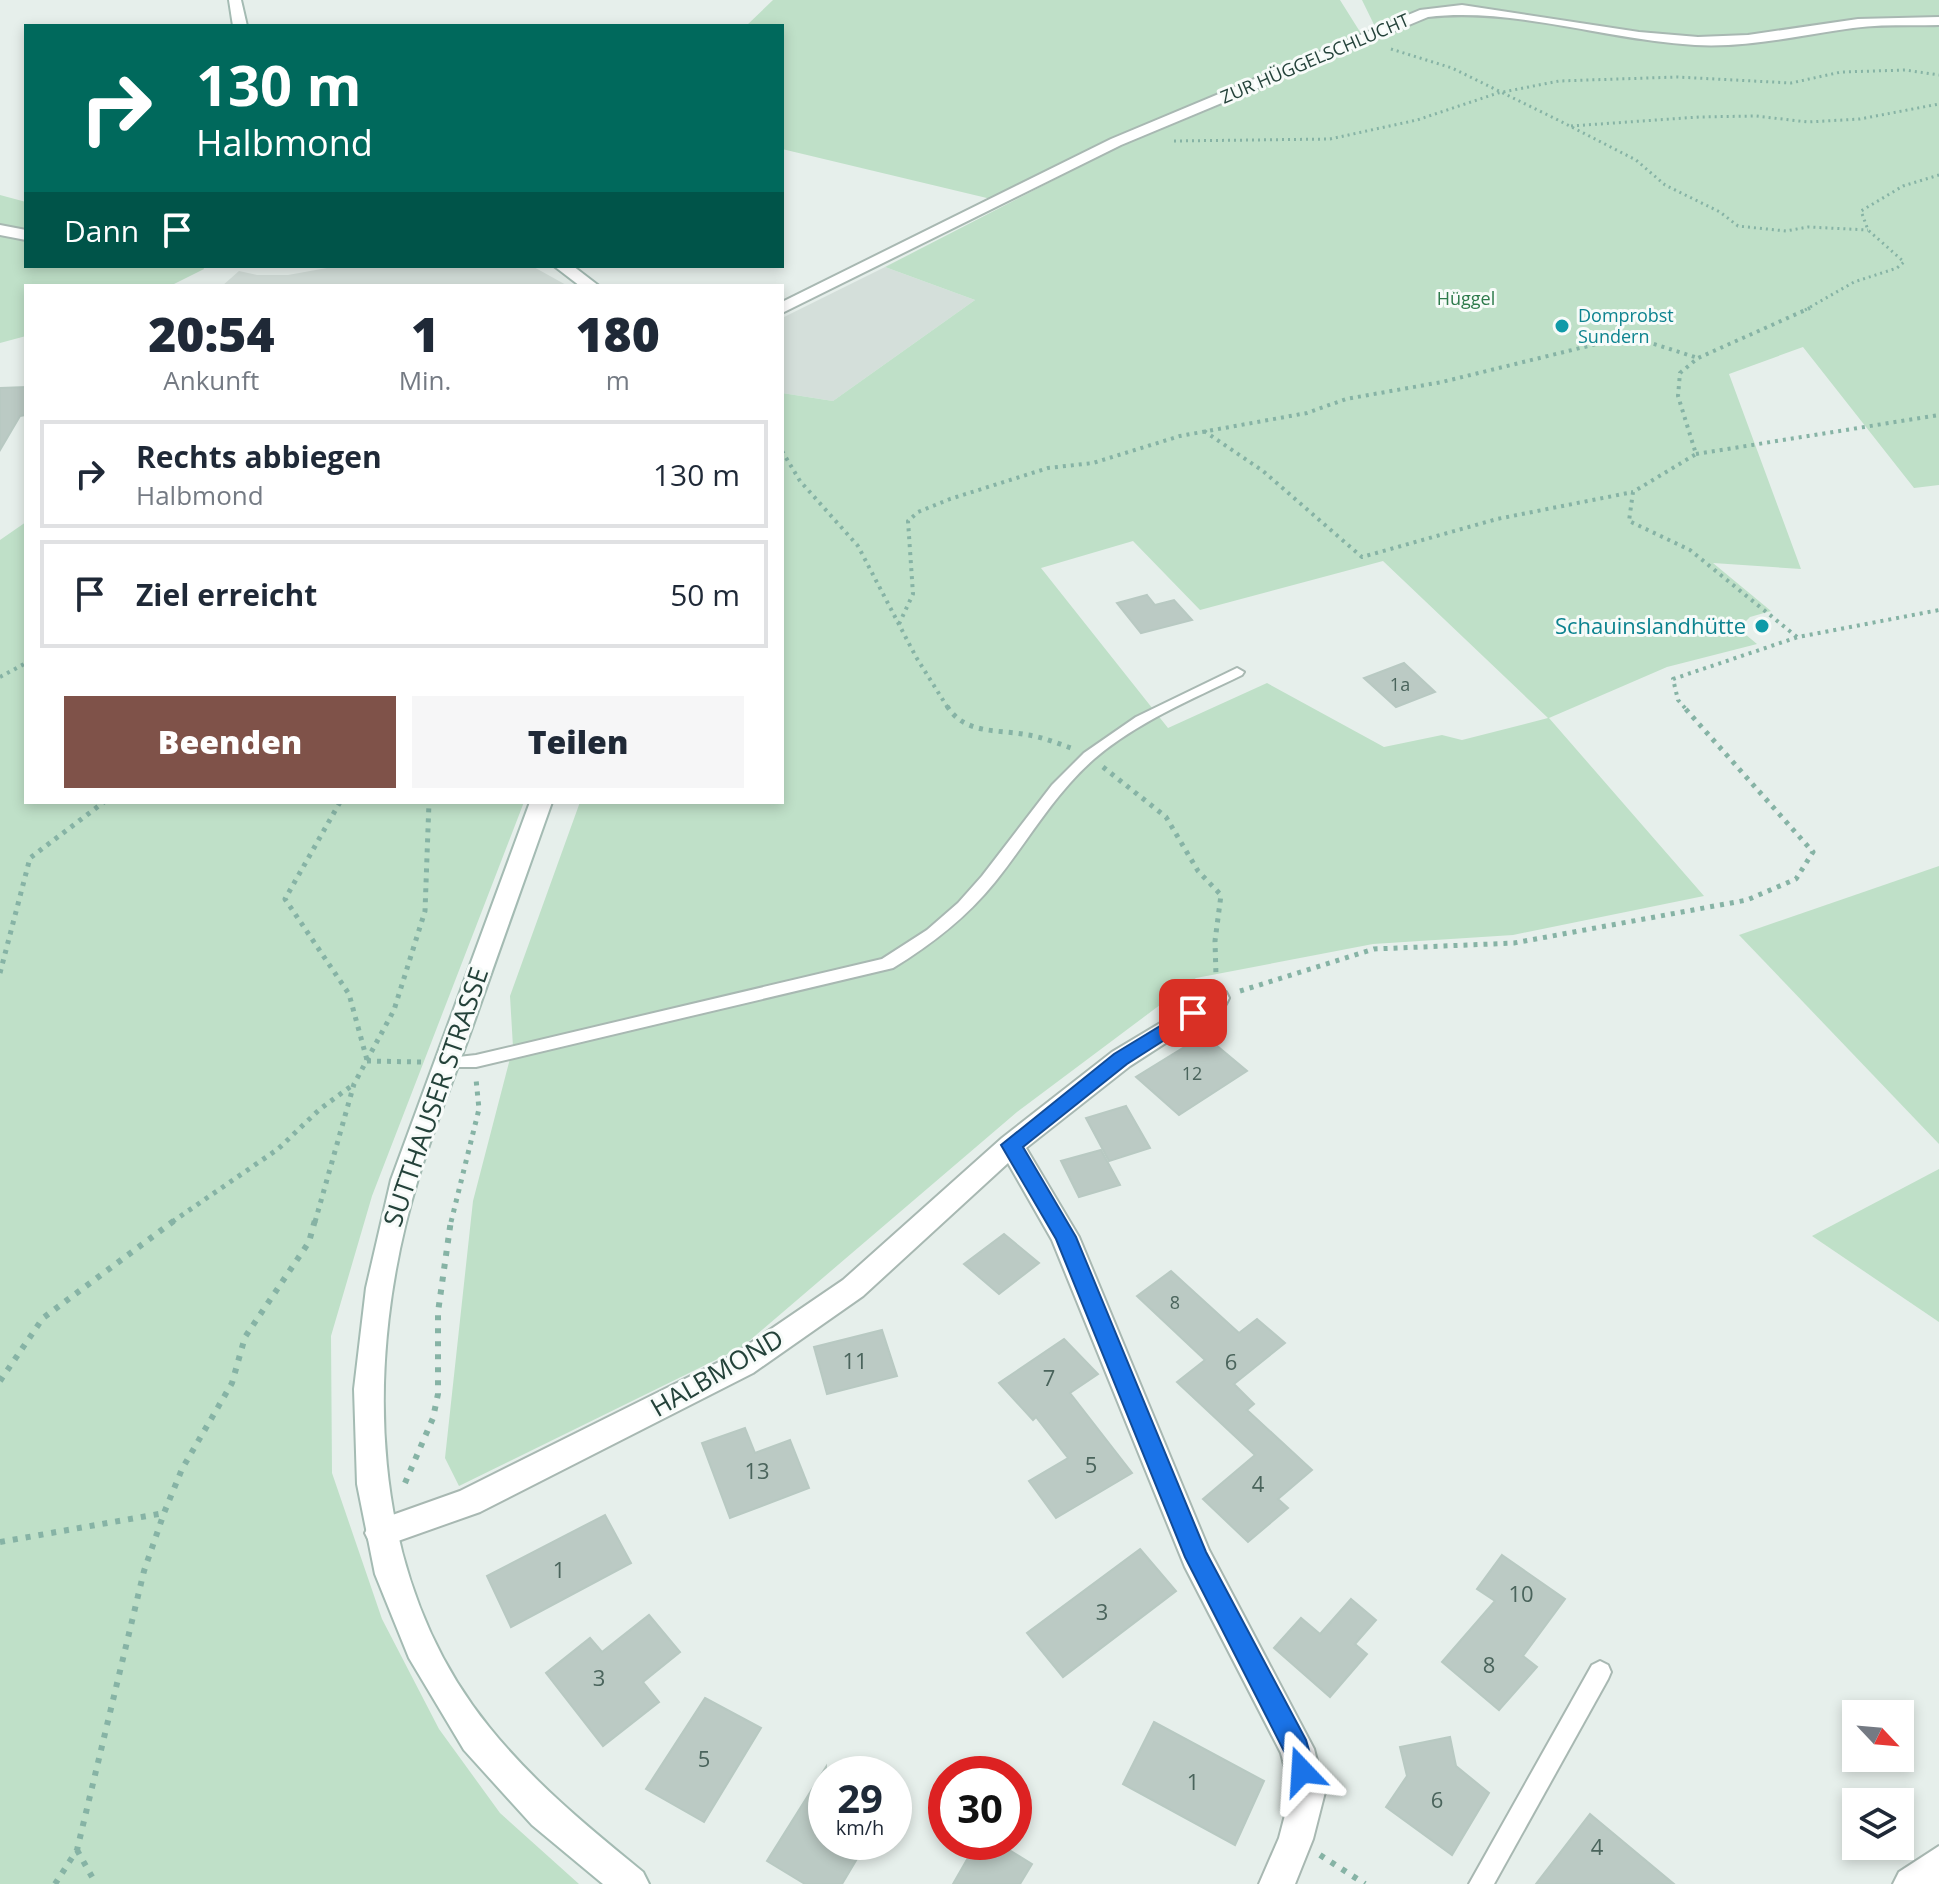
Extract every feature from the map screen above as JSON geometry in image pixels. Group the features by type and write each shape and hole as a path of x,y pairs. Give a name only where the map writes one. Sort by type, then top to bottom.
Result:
{"street":[{"path":"235,0 240,24"},
{"name":"ZUR HÜGGELSCHLUCHT","path":"784,307 1116,142 1425,13 1461,5 1639,36 1698,41 1748,39 1858,23 1939,21"},
{"path":"0,230 24,235"},
{"path":"565,268 588,284"},
{"name":"SUTTHAUSER STRASSE","path":"540,804 404,1180 387,1240 373,1318 367,1383 369,1454 381,1533 398,1606 451,1706 500,1769 544,1813 631,1884"},
{"name":"HALBMOND","path":"381,1533 469,1502 743,1364 853,1288 1011,1145 1121,1059 1217,998"},
{"path":"1011,1145 1065,1237 1196,1557 1297,1749 1308,1792 1296,1839 1277,1884"},
{"path":"1911,1884 1939,1864"}],"lane":[{"path":"446,1063 476,1061 887,964 928,940 974,897 1089,756 1135,724 1237,672"},
{"path":"1481,1884 1600,1672"}],"path":[{"path":"1364,40 1452,68 1481,81 1498,93 1636,160 1665,185 1720,212 1738,226 1786,231 1808,227 1868,230"},
{"path":"1116,142 1330,139 1417,120 1498,93 1559,81 1677,77 1791,83 1841,72 1905,70 1939,75"},
{"path":"1570,126 1699,117 1756,116 1808,122 1860,119 1939,104"},
{"path":"1696,454 1678,396 1680,373 1698,358 1825,301 1854,282 1897,268 1904,262 1868,230 1861,211 1903,186 1939,175"},
{"path":"899,625 913,594 908,521 918,512 1048,468 1093,463 1204,431 1307,413 1346,399 1442,382 1629,336 1643,337 1674,354 1698,358"},
{"path":"1204,431 1263,471 1362,557 1497,519 1633,492 1696,454 1939,415"},
{"path":"784,454 800,481 858,546 899,625 955,719 973,728 1031,735 1089,756 1166,817 1198,871 1221,895 1215,941 1217,998 1374,949 1514,943 1747,900 1796,879 1813,852 1678,700 1673,679 1798,637 1939,610"},
{"path":"1633,492 1629,521 1690,550 1798,637"},
{"path":"0,677 24,664"},
{"path":"0,973 30,858 100,804"},
{"path":"339,804 285,899 349,994 367,1061"},
{"path":"55,1884 77,1850 144,1571 164,1513 182,1469 232,1383 245,1337 309,1242 354,1084 394,1010 425,911 429,804"},
{"path":"367,1061 446,1063"},
{"path":"381,1533 433,1418 438,1394 438,1312 448,1234 479,1109 476,1061"},
{"path":"0,1381 43,1318 165,1227 278,1149 320,1109 354,1084"},
{"path":"0,1542 164,1513"},
{"path":"1296,1839 1365,1884"},
{"path":"77,1850 96,1884"}],"shaded area":[{"path":"885,267 975,300 833,401 784,393 784,317"},
{"path":"327,268 536,268 564,284 224,284 239,271 257,275 288,275"}],"green space":[{"path":"773,0 1340,0 1362,35 1117,135 991,199 784,149 784,24 748,24"},
{"name":"Hüggel","path":"1362,0 1939,0 1939,485 1914,488 1803,347 1729,374 1801,569 1713,563 1771,611 1750,617 1743,624 1745,634 1757,644 1667,667 1549,718 1704,896 1513,935 1373,944 1196,978 1017,1112 742,1347 459,1486 445,1458 473,1201 513,1047 510,996 579,804 784,804 784,393 833,401 975,300 885,267 1114,149 1381,39","holes":["1133,541 1200,610 1383,561 1548,718 1462,740 1442,735 1384,747 1267,683 1168,728 1041,568"]},
{"path":"0,195 24,201 24,268 204,268 174,284 24,284 24,337 0,343"},
{"path":"24,523 24,804 523,804 372,1196 331,1336 332,1473 382,1619 439,1729 500,1813 579,1884 0,1884 0,540"},
{"path":"1939,866 1939,1144 1739,935"},
{"path":"1939,1169 1939,1322 1812,1236"}],"building":[{"path":"24,387 24,415 20,416 0,450 0,388"},
{"path":"1147,595 1155,605 1174,600 1192,620 1141,633 1117,603"},
{"path":"1404,663 1435,692 1396,707 1364,678"},
{"path":"1204,1035 1247,1071 1179,1115 1136,1077"},
{"path":"1126,1106 1150,1148 1109,1161 1086,1118"},
{"path":"1101,1150 1120,1185 1079,1197 1061,1161"},
{"path":"1004,1234 1039,1263 999,1294 964,1264"},
{"path":"1171,1271 1239,1333 1257,1319 1285,1343 1234,1384 1254,1404 1247,1410 1312,1470 1278,1499 1288,1508 1248,1542 1203,1499 1255,1455 1177,1382 1205,1360 1137,1296"},
{"path":"882,1330 897,1376 827,1394 814,1347"},
{"path":"1064,1339 1098,1374 1070,1393 1132,1473 1056,1518 1029,1481 1068,1458 1036,1417 1033,1420 999,1383"},
{"path":"745,1428 755,1453 790,1440 809,1488 730,1518 702,1443"},
{"path":"605,1515 631,1563 511,1627 487,1576"},
{"path":"1140,1549 1176,1591 1063,1677 1027,1633"},
{"path":"1502,1555 1565,1599 1523,1656 1537,1667 1499,1710 1442,1662 1495,1601 1477,1589"},
{"path":"1351,1599 1376,1620 1355,1644 1367,1654 1330,1697 1274,1648 1301,1618 1320,1634"},
{"path":"649,1615 680,1652 643,1682 659,1702 603,1746 546,1673 590,1638 602,1652"},
{"path":"705,1698 761,1728 704,1822 646,1789"},
{"path":"1154,1722 1264,1781 1235,1845 1123,1784"},
{"path":"1450,1737 1456,1766 1489,1793 1452,1855 1386,1807 1407,1776 1400,1747"},
{"path":"808,1796 808,1860 856,1860 842,1884 805,1884 767,1861"},
{"path":"1590,1814 1674,1884 1536,1884"},
{"path":"967,1860 1025,1860 1032,1864 1020,1884 953,1884"}],"place":[{"name":"Domprobst Sundern","path":"1562,326"},
{"name":"Schauinslandhütte","path":"1762,626"}],"route":[{"path":"1193,1013 1121,1059 1011,1145 1065,1237 1196,1557 1297,1749 1302,1771"}]}
